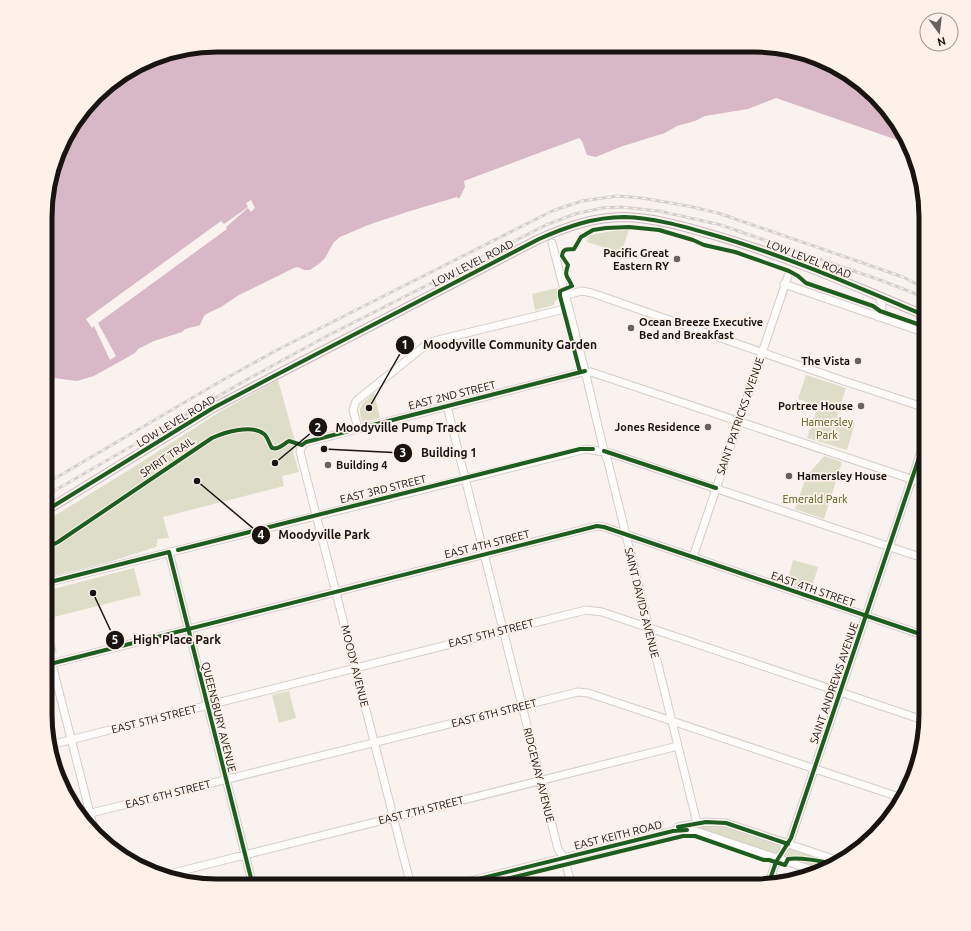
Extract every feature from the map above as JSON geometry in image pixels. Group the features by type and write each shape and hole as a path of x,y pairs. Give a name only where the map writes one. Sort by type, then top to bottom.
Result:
{"main road":[{"name":"LOW LEVEL ROAD","path":"52,506 213,408 539,239 560,230 591,220 623,217 664,222 745,244 823,272 919,313"}],"street":[{"name":"SAINT DAVIDS AVENUE","path":"552,243 608,462 697,823"},
{"name":"SAINT PATRICKS AVENUE","path":"693,557 784,284 788,276"},
{"path":"784,284 919,331"},
{"path":"566,295 582,291 592,293 762,353 919,406"},
{"path":"878,317 883,308 879,296"},
{"path":"358,428 353,410 356,401 426,345 569,308"},
{"name":"EAST 2ND STREET","path":"302,446 306,442 358,428 585,371 919,482"},
{"name":"RIDGEWAY AVENUE","path":"447,406 558,849 564,858 570,879"},
{"name":"MOODY AVENUE","path":"302,446 300,452 409,879"},
{"name":"EAST 3RD STREET","path":"52,581 580,449 604,451 919,557"},
{"name":"SAINT ANDREWS AVENUE","path":"771,878 778,859 792,838 919,458"},
{"name":"EAST 4TH STREET","path":"52,664 484,554 601,526 919,634"},
{"name":"QUEENSBURY AVENUE","path":"169,552 251,879"},
{"name":"EAST 5TH STREET","path":"55,744 586,610 602,612 919,719"},
{"path":"52,675 71,740 92,822"},
{"name":"EAST 6TH STREET","path":"86,815 374,742 573,693 583,692 897,796"},
{"name":"EAST 7TH STREET","path":"174,873 678,746"},
{"name":"EAST KEITH ROAD","path":"673,831 678,827 697,823 726,823 833,859"},
{"name":"EAST KEITH ROAD","path":"478,879 673,831 686,830 700,832 809,869"}],"green space":[{"path":"618,230 629,230 621,253 587,242 589,235"},
{"path":"557,288 558,299 555,301 554,305 535,310 532,294"},
{"name":"Hamersley Park","path":"806,375 846,388 837,417 855,423 847,450 807,438 818,406 798,399"},
{"path":"278,380 297,448 293,452 299,472 282,476 284,486 163,517 169,538 158,539 156,547 106,563 52,576 52,517 221,411"},
{"path":"374,393 380,418 362,422 360,408"},
{"name":"Emerald Park","path":"824,456 842,462 824,519 795,509 806,477"},
{"path":"793,560 818,567 811,590 787,583"},
{"path":"134,568 141,595 52,617 52,589"},
{"path":"52,634 57,652 52,653"},
{"path":"289,691 296,718 279,723 272,695"},
{"path":"701,824 724,825 779,843 780,848 777,854 773,855 688,827"},
{"path":"791,848 830,860 812,868 784,859"}],"shaded area":[{"path":"207,52 775,53 807,61 827,69 854,86 878,108 900,141 776,98 748,109 705,116 695,121 677,126 665,133 620,147 596,157 587,155 582,141 579,138 464,181 465,187 459,199 431,209 398,217 341,241 327,261 309,273 299,271 207,317 201,326 137,354 110,370 80,382 54,380 52,369 52,207 55,185 69,144 93,108 117,86 144,69 185,55"}],"pier":[{"path":"457,197 459,199 458,202 378,226 342,242 328,263 311,274 304,275 297,273 208,319 200,329 149,350 96,379 78,384 55,382 54,378 77,381 94,376 154,341 200,325 204,316 208,313 221,307 239,295 294,268 298,267 304,270 310,270 325,258 334,242 340,237 368,225"},
{"path":"251,200 255,208 251,212 248,208 226,227 227,229 98,323 116,356 110,360 94,326 92,328 86,319 221,221 224,224 248,207 246,203"}],"railway":[{"path":"52,480 277,350 552,211 582,201 617,196 642,198 718,213 903,277 919,285"},
{"path":"52,492 248,379 327,336 546,225 575,214 602,208 621,207 659,211 721,225 883,281 919,295"}],"cycle path":[{"path":"52,507 213,408 539,239 559,230 591,221 613,217 646,219 699,231 738,242 792,261 919,313"},
{"path":"580,372 560,296 560,291 572,286 566,274 568,265 562,256 563,251 574,249 581,237 593,230 606,228 629,227 659,230 693,240 704,245 735,252 789,271 806,283 873,306 880,311 919,325"},
{"name":"SPIRIT TRAIL","path":"52,545 212,438 224,433 246,429 259,431 265,435 272,448 279,447 289,441 302,445 306,442 585,371"},
{"path":"178,550 580,449 593,449"},
{"path":"604,451 716,488"},
{"path":"770,878 776,862 791,838 919,458"},
{"path":"52,663 597,526 604,527 919,634"},
{"path":"52,581 169,552 251,879"},
{"path":"678,827 706,822 726,823 788,844"},
{"path":"478,879 673,831 687,830"},
{"path":"506,879 683,836 695,836 764,860 785,865 788,859 826,863"}],"place":[{"name":"Pacific Great Eastern RY","path":"677,259"},
{"name":"Ocean Breeze Executive Bed and Breakfast","path":"631,328"},
{"name":"The Vista","path":"858,361"},
{"name":"Portree House","path":"861,406"},
{"name":"Moodyville Community Garden","path":"369,408"},
{"name":"Jones Residence","path":"708,427"},
{"name":"Building 1","path":"324,449"},
{"name":"Moodyville Pump Track","path":"275,463"},
{"name":"Building 4","path":"328,465"},
{"name":"Hamersley House","path":"789,476"},
{"name":"Moodyville Park","path":"197,481"},
{"name":"High Place Park","path":"93,593"}]}
